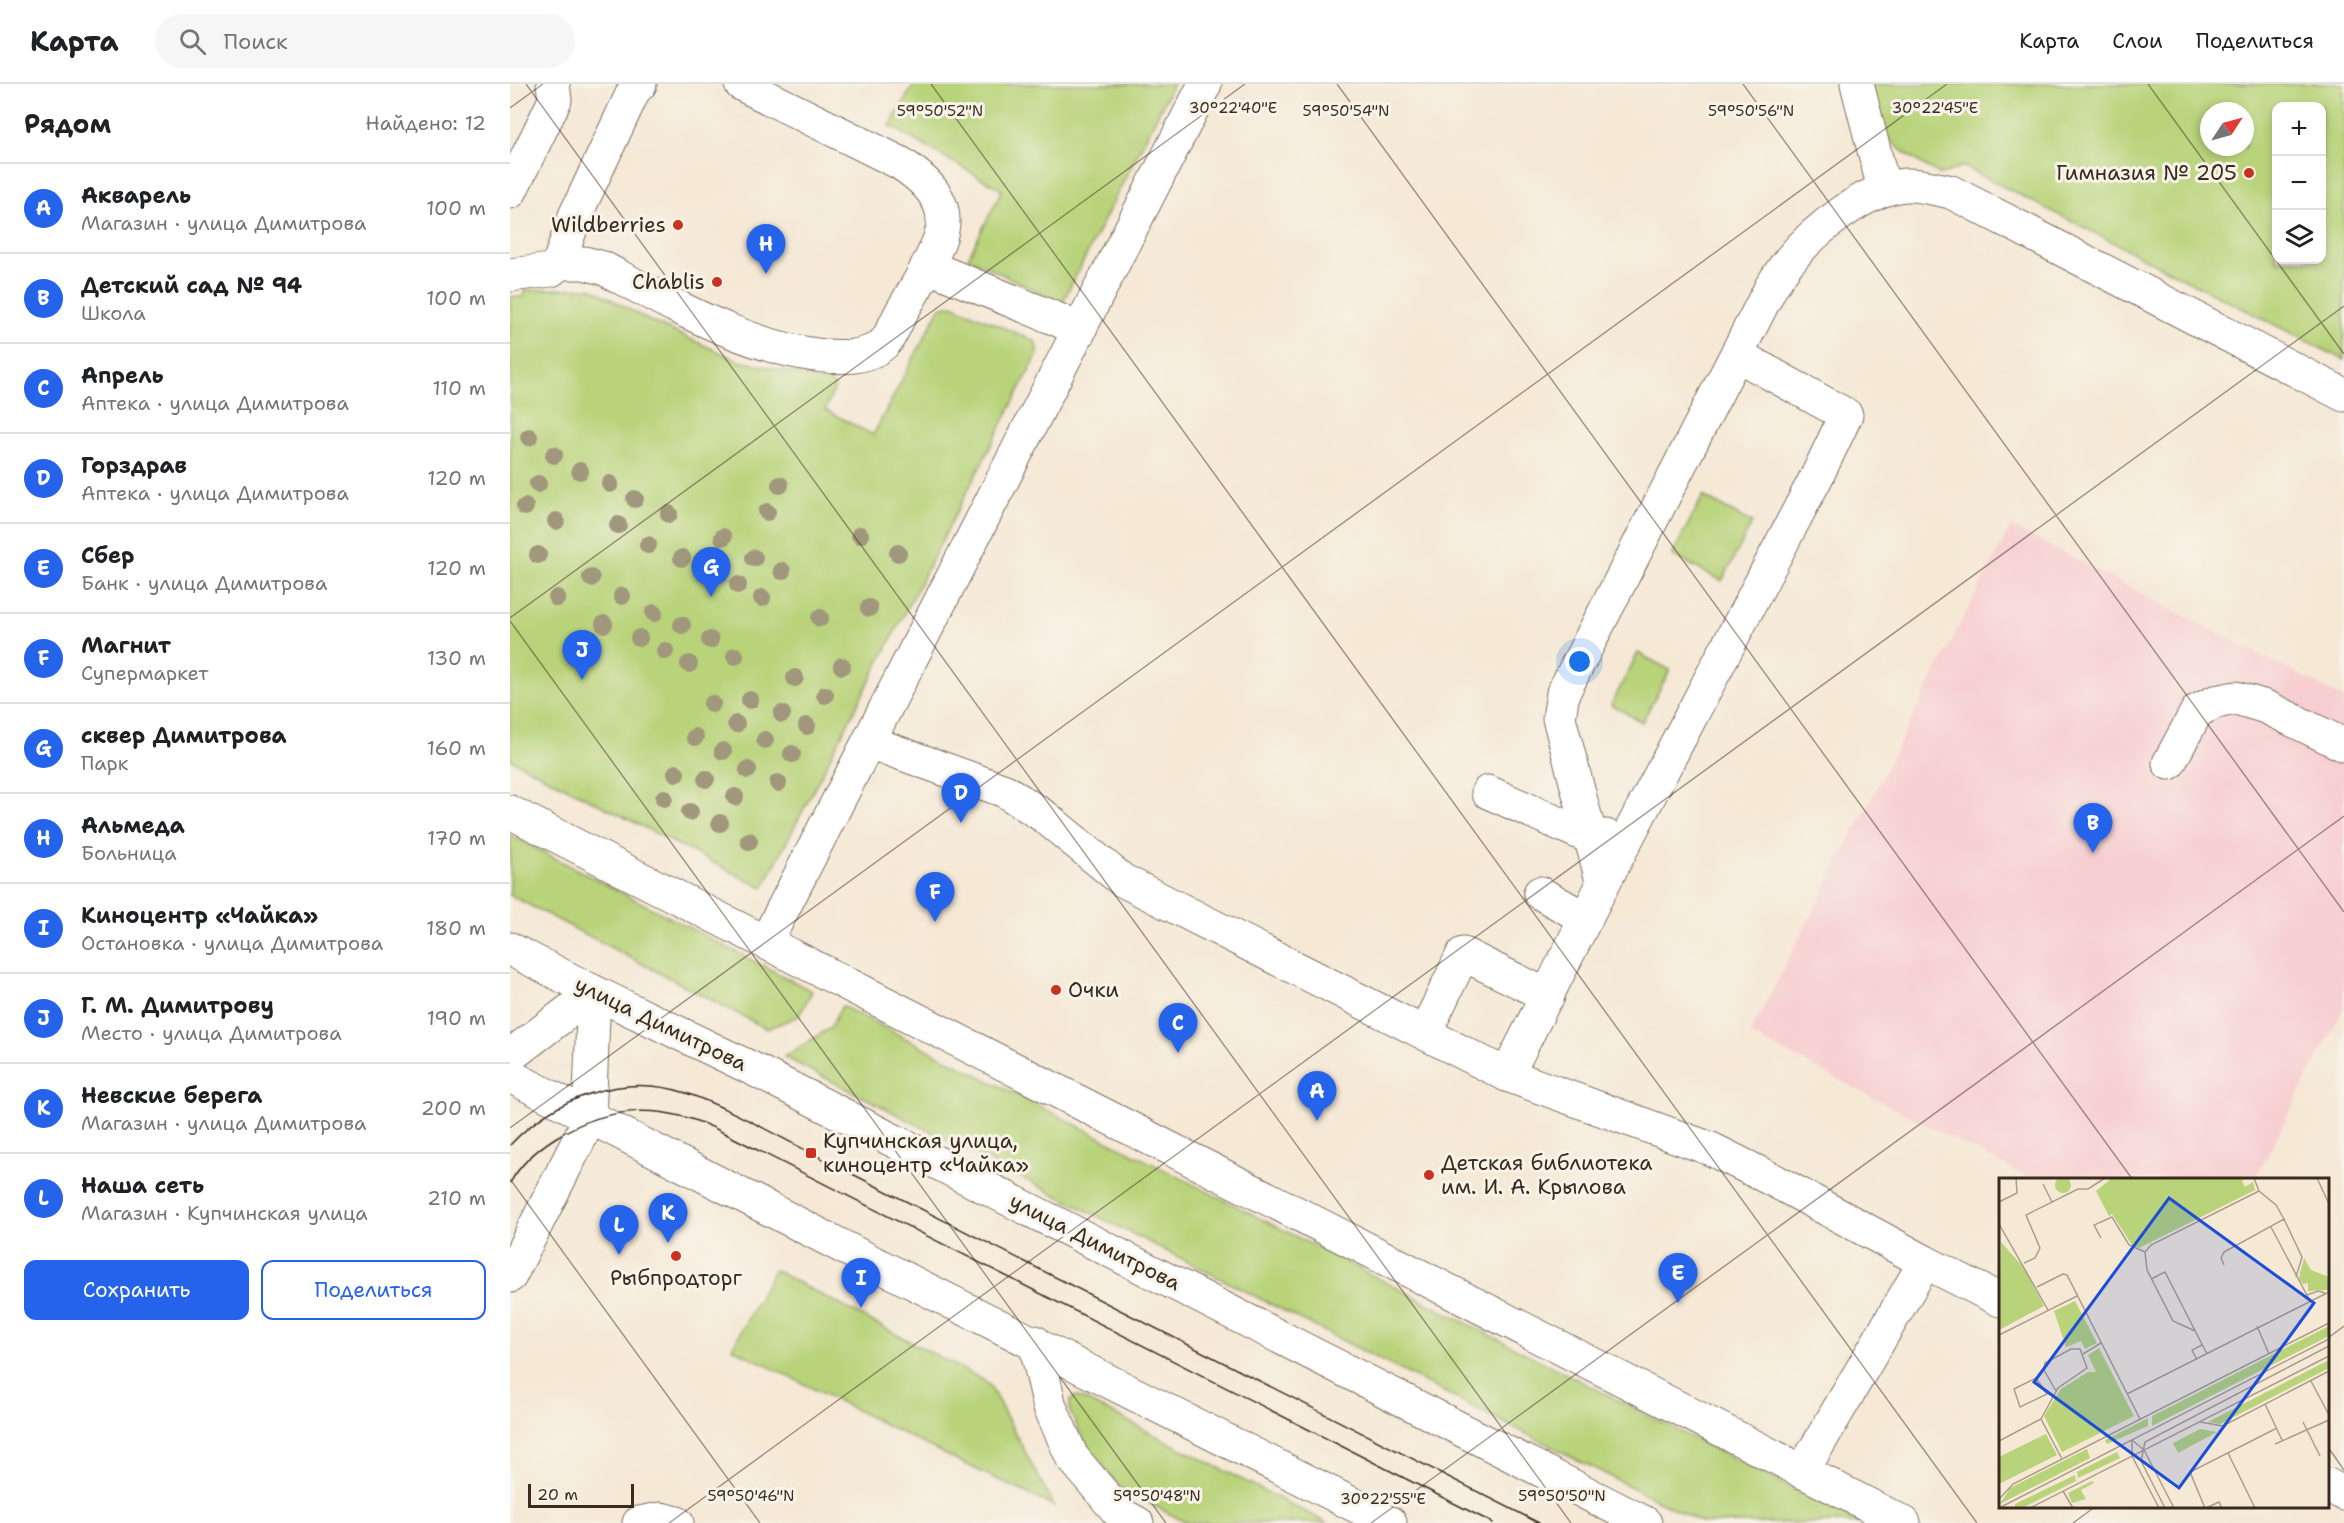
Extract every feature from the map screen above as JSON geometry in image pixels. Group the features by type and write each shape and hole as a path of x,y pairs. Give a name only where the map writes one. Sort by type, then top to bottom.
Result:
{"street":[{"path":"510,192 555,100 553,84"},
{"path":"510,275 551,270 559,263 575,216 634,90 640,84"},
{"path":"559,263 584,263 603,268 716,325 768,343 828,356 855,356 872,352 885,342 927,266 941,234 943,222 933,191 900,163 741,84"},
{"path":"766,942 1205,84"},
{"path":"1857,84 1884,189"},
{"path":"1603,884 1559,718 1563,693 1771,287 1789,260 1803,245 1866,196 1884,189 1905,185 1951,192 2344,394"},
{"path":"927,266 1061,321 1079,332"},
{"path":"1507,1075 1603,884 1818,474 1846,415 1737,355"},
{"path":"2169,763 2197,711 2215,702 2236,698 2266,707 2344,745"},
{"path":"869,742 1005,790 1045,817 1122,880 1507,1075 1711,1149 1999,1299"},
{"path":"1488,792 1589,837 1630,835"},
{"path":"510,812 1904,1523"},
{"path":"1540,893 1586,919"},
{"name":"улица Димитрова","path":"510,949 755,1070 1645,1523"},
{"path":"1425,1033 1463,954 1548,996"},
{"path":"510,1056 594,992"},
{"path":"590,1118 589,1120 594,992"},
{"path":"510,1076 1390,1523"},
{"path":"510,1276 590,1118"},
{"path":"1802,1472 1925,1262"},
{"path":"1035,1342 1050,1407 1072,1458 1120,1514 1137,1523"},
{"path":"639,1523 661,1519 677,1523"}],"shaded area":[{"path":"2011,526 2344,698 2344,1007 2256,1178 2029,1178 1750,1034"}],"green space":[{"path":"914,84 1173,84 1062,303 968,258 1002,190 890,126"},
{"path":"1869,84 2344,84 2344,360 1963,166 1941,175 1893,143 1882,129"},
{"path":"591,288 648,320 739,361 830,381 835,387 825,410 873,435 940,308 952,305 1035,341 1038,354 763,888 510,759 510,297 524,297 525,290"},
{"path":"1703,496 1752,523 1722,581 1672,555"},
{"path":"1638,653 1670,670 1642,722 1611,705"},
{"path":"510,835 812,991 799,1016 767,1029 510,895"},
{"path":"842,1006 1860,1523 1702,1523 784,1057 830,1028"},
{"path":"774,1270 985,1381 991,1388 1054,1506 950,1457 732,1348"},
{"path":"1075,1396 1327,1523 1187,1523 1120,1488 1087,1446 1070,1412 1070,1401"}],"tram line":[{"path":"510,1145 547,1114 568,1102 590,1094 614,1088 638,1086 662,1087 686,1093 749,1121 1539,1523"},
{"path":"510,1183 524,1163 542,1147 575,1127 596,1119 638,1111 659,1112 701,1123 1493,1523"}],"place":[{"name":"Гимназия № 205","path":"2249,173"},
{"name":"Wildberries","path":"678,225"},
{"name":"Альмеда","path":"766,274"},
{"name":"Chablis","path":"717,282"},
{"name":"сквер Димитрова","path":"711,597"},
{"name":"Г. М. Димитрову","path":"582,680"},
{"name":"Горздрав","path":"961,823"},
{"name":"Детский сад № 94","path":"2093,853"},
{"name":"Магнит","path":"935,922"},
{"name":"Очки","path":"1056,990"},
{"name":"Апрель","path":"1178,1053"},
{"name":"Акварель","path":"1317,1121"},
{"name":"Купчинская улица, киноцентр «Чайка»","path":"811,1153"},
{"name":"Детская библиотека им. И. А. Крылова","path":"1429,1175"},
{"name":"Невские берега","path":"668,1243"},
{"name":"Наша сеть","path":"619,1255"},
{"name":"Рыбпродторг","path":"676,1256"},
{"name":"Сбер","path":"1678,1303"},
{"name":"Киноцентр «Чайка»","path":"861,1308"}]}
